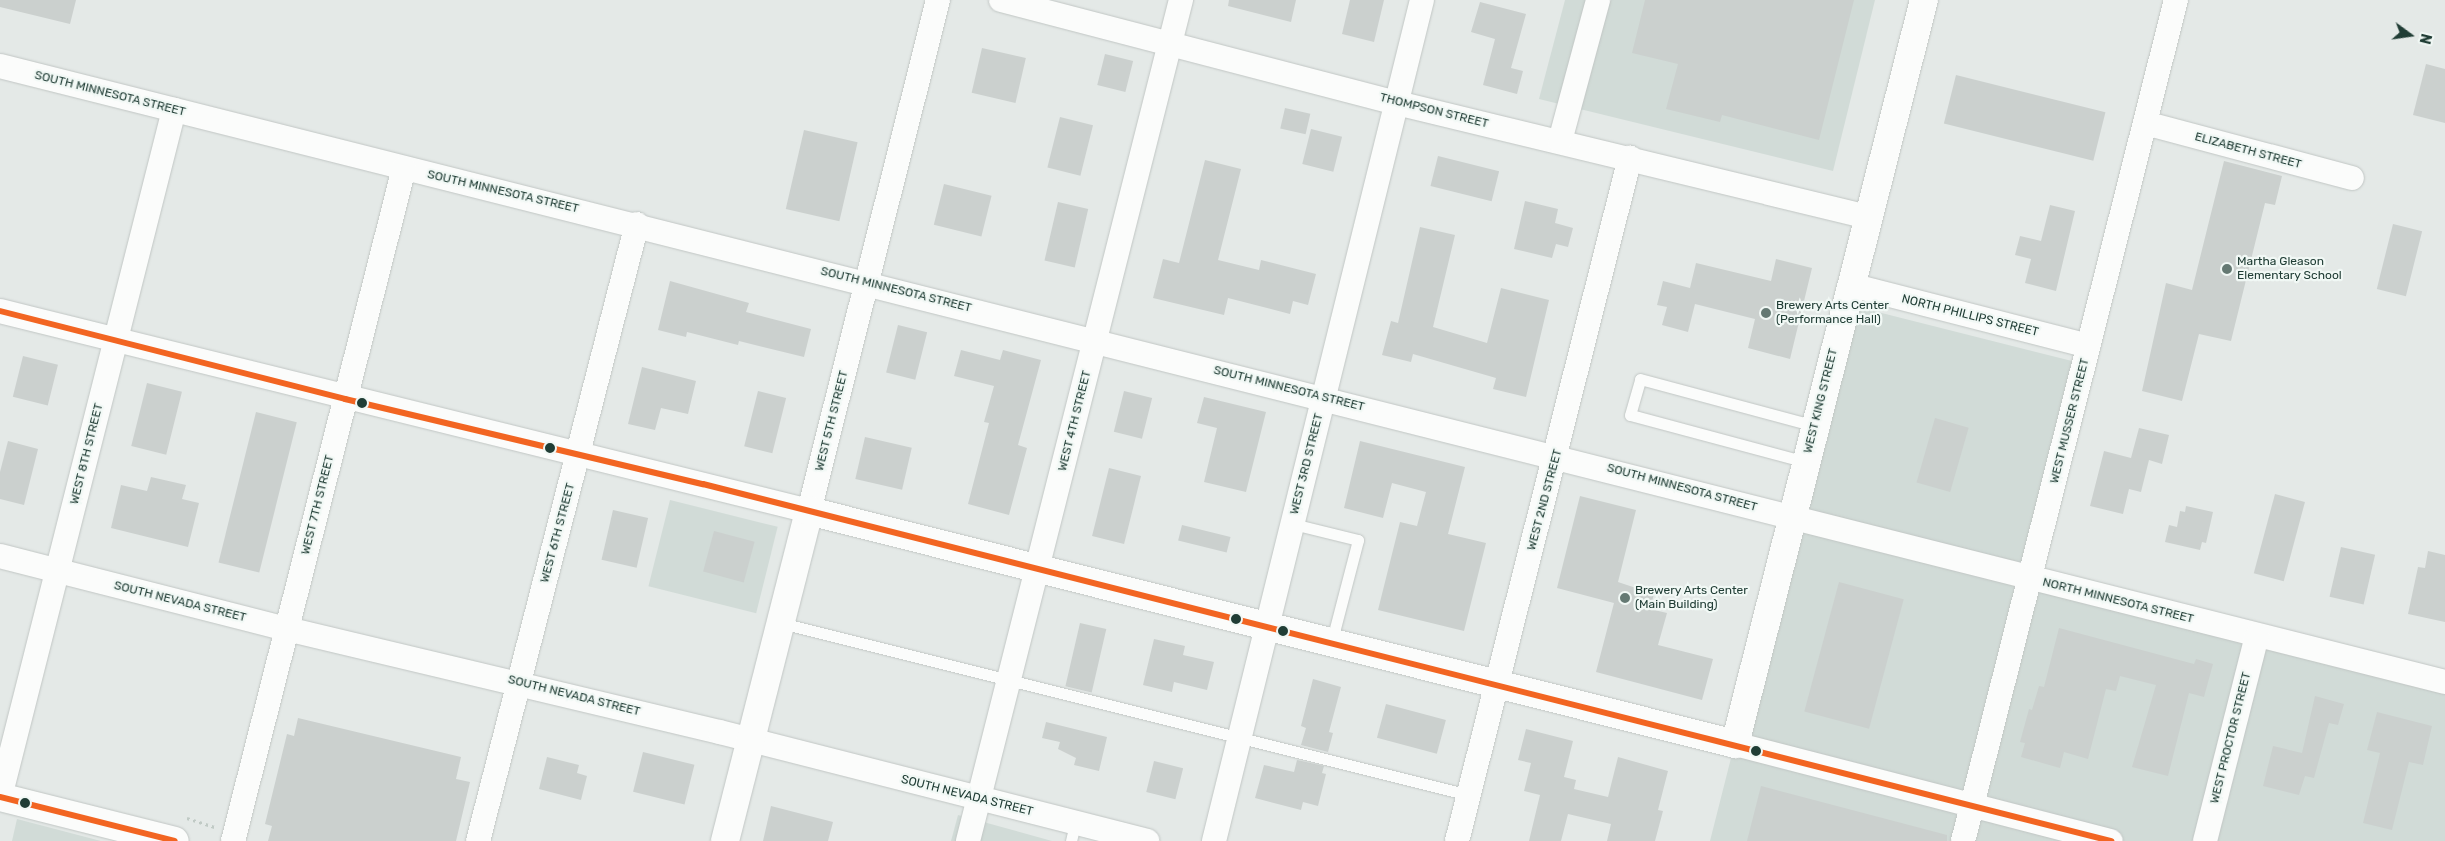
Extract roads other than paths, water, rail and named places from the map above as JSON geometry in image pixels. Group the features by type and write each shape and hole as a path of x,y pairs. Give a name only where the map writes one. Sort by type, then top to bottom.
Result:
{"street":[{"name":"WEST 5TH STREET","path":"725,841 938,0"},
{"name":"THOMPSON STREET","path":"1001,0 1397,103 1868,217"},
{"name":"WEST 4TH STREET","path":"968,841 1181,0"},
{"name":"WEST 3RD STREET","path":"1214,841 1422,0"},
{"path":"1560,141 1598,0"},
{"name":"WEST KING STREET","path":"1734,744 1924,0"},
{"name":"WEST MUSSER STREET","path":"1963,841 2176,0"},
{"name":"SOUTH MINNESOTA STREET","path":"0,66 404,168 636,224 1792,517"},
{"name":"WEST 8TH STREET","path":"0,797 174,110"},
{"name":"ELIZABETH STREET","path":"2145,123 2352,178"},
{"name":"WEST 2ND STREET","path":"1457,841 1630,158"},
{"name":"WEST 7TH STREET","path":"225,834 287,629 404,168"},
{"name":"WEST 6TH STREET","path":"478,841 636,224"},
{"name":"NORTH PHILLIPS STREET","path":"1851,286 2088,346"},
{"path":"0,311 345,399 578,453 809,510 1267,628 1734,744 2111,841"},
{"name":"NORTH MINNESOTA STREET","path":"1792,517 2030,579 2445,682"},
{"name":"SOUTH NEVADA STREET","path":"0,556 287,629 751,740 978,799 1073,832 1147,841"},
{"name":"WEST PROCTOR STREET","path":"2205,841 2257,635"},
{"path":"0,797 178,829"}],"lane":[{"path":"1806,462 1630,415 1640,379 1815,426"},
{"path":"1293,524 1358,540 1331,644"},
{"path":"781,623 1469,795"}],"place":[{"name":"Martha Gleason Elementary School","path":"2227,269"},
{"name":"Brewery Arts Center (Performance Hall)","path":"1766,313"},
{"name":"Brewery Arts Center (Main Building)","path":"1625,598"}]}
